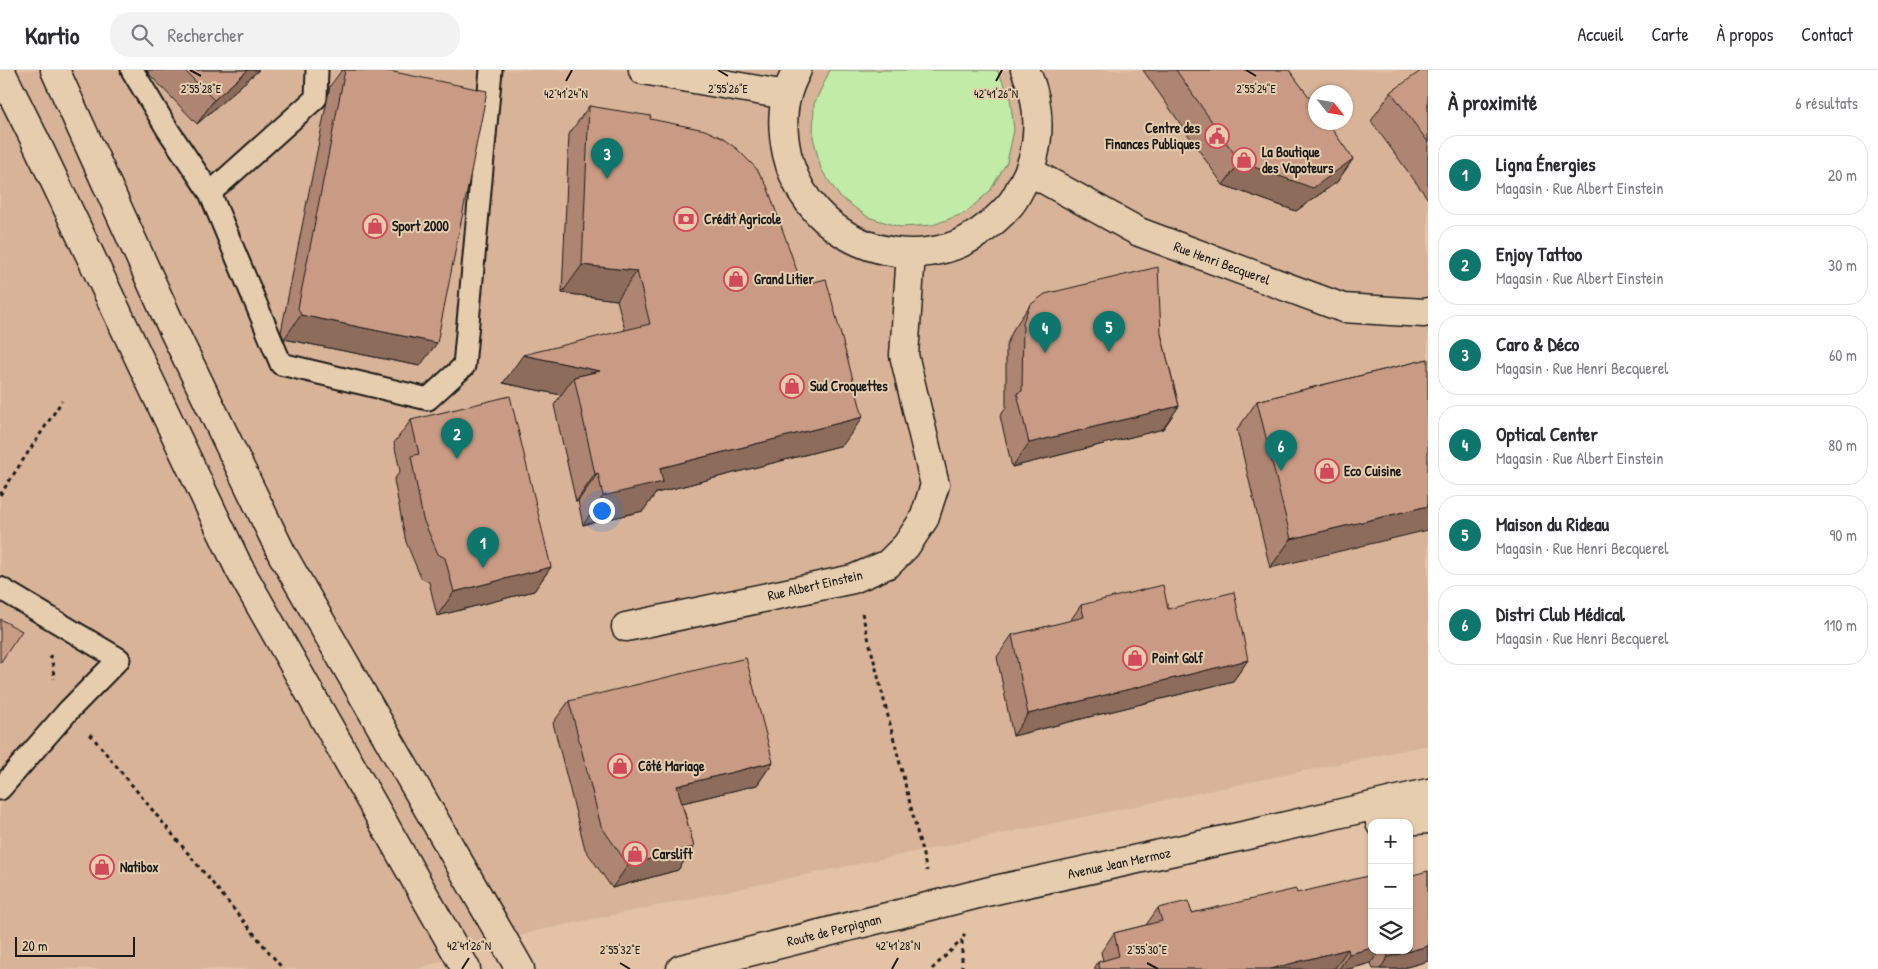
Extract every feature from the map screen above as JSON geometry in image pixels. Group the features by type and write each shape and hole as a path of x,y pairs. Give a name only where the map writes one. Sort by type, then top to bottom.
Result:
{"street":[{"path":"0,70 239,568 466,968"},
{"path":"55,70 168,319 282,554 513,958"},
{"path":"643,70 786,95"},
{"path":"797,70 786,95 783,133 791,171 810,204 838,231 855,240 872,248 911,254 948,248 982,231 1010,205 1029,172 1037,138 1036,104 1025,70"},
{"name":"Rue Henri Becquerel","path":"1029,172 1139,232 1343,308 1428,312"},
{"name":"Rue Albert Einstein","path":"626,627 853,579 888,564 906,546 924,519 935,485 904,355 911,254"},
{"name":"Avenue Jean Mermoz","path":"986,892 1252,834 1428,793"},
{"path":"1413,820 1428,818"},
{"name":"Avenue Jean Mermoz","path":"1252,834 1368,824"},
{"name":"Route de Perpignan","path":"681,969 986,892"}],"lane":[{"path":"132,70 168,130 210,193 281,364 428,399 464,366 491,70"},
{"path":"210,193 316,98 317,70"},
{"path":"0,588 119,659 69,710 0,789"}],"path":[{"path":"0,494 62,401"},
{"path":"853,579 927,874"},
{"path":"47,650 53,666 52,688 283,969"},
{"path":"932,969 962,940"}],"shaded area":[{"path":"0,70 1428,70 1428,745 536,931 417,969 0,969"}],"green space":[{"path":"830,70 997,70 1010,97 1014,130 1007,162 990,191 965,213 933,225 900,227 868,217 840,197 821,169 813,137 814,104"}],"building":[{"path":"184,70 248,70 214,100"},
{"name":"Sport 2000","path":"345,70 384,70 487,91 437,343 301,315 298,308"},
{"path":"1176,70 1289,70 1308,95 1308,130 1333,130 1353,159 1313,188 1240,162"},
{"path":"1422,70 1428,70 1428,142 1391,92"},
{"path":"589,106 651,116 650,119 705,130 722,138 737,149 756,168 767,186 802,285 826,279 863,417 660,468 663,482 603,496 598,473 595,474 574,377 600,371 523,355 650,324 637,271 582,265"},
{"path":"1158,267 1161,334 1179,406 1029,443 1017,393 1022,391 1023,322 1030,305 1045,294"},
{"path":"1428,359 1428,506 1291,539 1257,401"},
{"path":"510,396 551,567 454,592 445,558 438,554 423,519 411,456 419,454 411,420"},
{"path":"1163,585 1168,609 1234,592 1248,660 1028,714 1012,635 1084,617 1081,605"},
{"path":"0,619 22,631 0,663"},
{"path":"746,658 773,762 677,786 694,847 628,865 601,826 569,701"},
{"path":"1428,871 1428,946 1413,950 1413,909 1413,875"},
{"path":"1368,876 1368,949 1349,954 1348,949 1270,969 1100,969 1098,962 1119,956 1114,933 1162,921 1158,908 1188,901 1192,913 1296,889 1297,893"},
{"path":"1387,954 1399,954 1388,957"}],"place":[{"name":"Centre des Finances Publiques","path":"1217,136"},
{"name":"La Boutique des Vapoteurs","path":"1244,160"},
{"name":"Caro & Déco","path":"607,179"},
{"name":"Crédit Agricole","path":"686,219"},
{"name":"Sport 2000","path":"375,226"},
{"name":"Grand Litier","path":"736,279"},
{"name":"Maison du Rideau","path":"1109,352"},
{"name":"Optical Center","path":"1045,353"},
{"name":"Sud Croquettes","path":"792,386"},
{"name":"Enjoy Tattoo","path":"457,459"},
{"name":"Distri Club Médical","path":"1281,471"},
{"name":"Eco Cuisine","path":"1327,471"},
{"name":"Ligna Énergies","path":"483,568"},
{"name":"Point Golf","path":"1135,658"},
{"name":"Côté Mariage","path":"620,766"},
{"name":"Carslift","path":"635,854"},
{"name":"Natibox","path":"102,867"}]}
